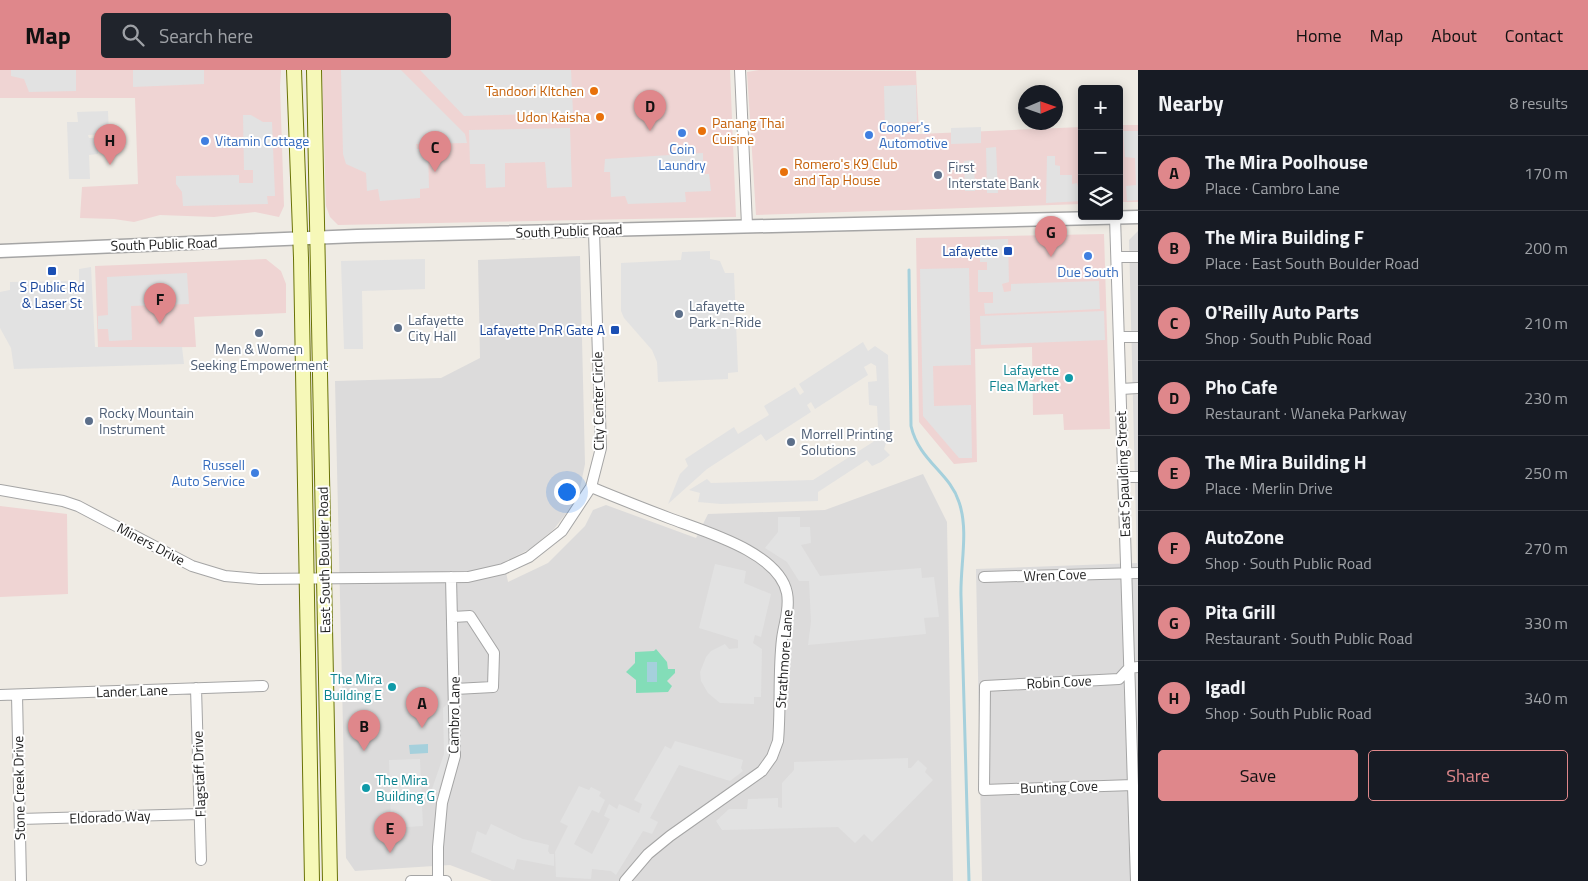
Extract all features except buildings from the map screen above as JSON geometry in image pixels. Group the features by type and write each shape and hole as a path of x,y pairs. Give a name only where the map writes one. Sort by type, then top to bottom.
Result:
{"main road":[{"name":"East South Boulder Road","path":"294,70 300,239 312,881"},
{"name":"East South Boulder Road","path":"314,70 330,881"}],"street":[{"path":"740,70 747,225"},
{"name":"South Public Road","path":"1123,217 1138,217"},
{"name":"South Public Road","path":"0,251 317,238 594,232 747,225 841,225 1078,218"},
{"name":"East Spaulding Street","path":"1115,220 1118,257 1126,574 1134,667 1135,765 1133,785 1136,874"},
{"name":"City Center Circle","path":"306,578 468,577 496,572 529,557 562,531 591,487 601,448 594,232"},
{"path":"1118,257 1138,257"},
{"path":"1119,337 1138,337"},
{"path":"1121,389 1138,388"},
{"path":"1123,478 1138,477"},
{"name":"Strathmore Lane","path":"591,487 727,540 751,553 770,567 781,579 787,592 788,606 782,639 778,741 772,757 762,771 648,854 625,881"},
{"name":"Miners Drive","path":"0,490 63,501 78,506 192,566 225,576 259,579 306,578"},
{"name":"Wren Cove","path":"984,577 1138,573"},
{"name":"Cambro Lane","path":"438,881 438,847 442,803 455,756 451,577"},
{"path":"453,616 470,616 494,653 494,687 455,689"},
{"name":"Robin Cove","path":"984,790 984,686 1119,679 1134,667"},
{"name":"Lander Lane","path":"0,695 263,686"},
{"name":"Flagstaff Drive","path":"196,688 202,860"},
{"name":"Stone Creek Drive","path":"17,695 21,881"},
{"name":"Bunting Cove","path":"984,790 1133,785"},
{"name":"Eldorado Way","path":"20,819 200,814"},
{"path":"1130,881 1136,874"},
{"path":"411,881 446,881"}],"shaded area":[{"path":"0,70 281,70 284,206 279,217 255,212 214,217 160,215 134,222 114,219 80,218 82,187 138,184 135,98 0,98"},
{"path":"11,70 76,70 76,91 29,92 24,79 11,76"},
{"path":"133,70 204,70 204,84 133,87"},
{"path":"322,70 730,70 736,217 338,225 330,217 326,206"},
{"path":"341,70 401,70 465,134 467,143 416,144 417,149 428,149 429,188 420,189 420,198 380,201 378,189 367,191 366,173 346,164 343,154"},
{"path":"420,70 571,70 573,113 464,116"},
{"path":"759,70 916,71 919,134 1018,130 1063,130 1063,128 1078,127 1078,204 756,215 747,72"},
{"path":"916,85 917,122 907,122 907,128 885,132 884,86"},
{"path":"108,111 109,134 88,135 89,138 98,138 98,154 89,155 90,179 69,179 67,122 78,122 77,112"},
{"path":"243,115 251,115 263,122 272,122 275,196 267,196 268,204 183,206 182,192 176,184 176,176 239,175 239,183 253,183 253,170 244,170"},
{"path":"1123,125 1138,125 1138,202 1123,202"},
{"path":"981,127 981,143 951,144 951,128"},
{"path":"570,128 572,187 547,188 545,162 505,163 505,187 486,188 485,164 470,164 469,130"},
{"path":"1123,131 1138,131 1138,200 1127,201 1126,186 1136,185 1135,158 1125,157"},
{"path":"996,147 998,193 987,193 986,148"},
{"path":"703,153 703,174 709,174 711,191 685,192 686,202 628,204 625,196 611,197 610,172 604,172 605,159"},
{"path":"1047,156 1055,156 1055,165 1060,166 1060,175 1072,175 1072,184 1077,183 1078,201 1046,203"},
{"path":"974,160 975,191 965,191 964,161"},
{"path":"1138,231 1138,881 982,881 976,569 1137,563 1129,240"},
{"path":"1104,234 1110,429 1064,430 1063,414 1033,415 1032,347 975,349 977,462 954,464 919,422 916,238"},
{"path":"1008,239 1009,282 1002,284 1004,292 1011,291 1011,284 1099,281 1100,309 985,314 984,303 993,303 993,292 978,292 978,270 987,270 987,262 980,262 980,240"},
{"name":"Lafayette Park-n-Ride","path":"710,251 710,259 720,261 725,273 734,273 738,372 728,373 728,379 658,382 657,362 652,350 624,318 621,311 621,263 681,260 682,252"},
{"path":"580,256 585,464 578,498 554,529 530,549 504,562 508,582 548,563 585,526 593,510 606,505 696,538 708,514 825,510 923,474 947,522 953,881 492,881 450,865 355,871 346,858 335,381 441,378 480,358 478,260"},
{"path":"266,259 281,271 286,284 286,313 194,317 196,347 98,348 95,266"},
{"path":"425,259 425,289 362,291 363,349 344,349 341,261"},
{"path":"91,267 95,347 182,347 184,364 14,369 11,348 0,328 0,292 10,290 10,282 74,281 79,288 79,269"},
{"path":"969,268 971,365 933,366 934,406 971,405 972,458 959,458 923,416 920,269"},
{"path":"187,273 189,304 131,306 132,340 109,341 108,329 98,329 98,316 108,315 107,277"},
{"path":"1104,311 1105,340 981,345 980,316"},
{"path":"863,342 868,351 875,346 888,355 890,431 884,449 890,455 872,466 867,460 818,492 818,501 721,504 698,502 700,493 689,490 707,479 711,483 813,480 873,442 877,437 878,428 877,406 869,405 868,382 877,381 876,366 871,363 864,367 868,375 815,409 811,402 807,405 811,412 766,441 761,434 707,469 668,504 680,474 688,466 685,459 734,427 738,434 769,415 764,406 795,387 800,395 804,392 799,384"},
{"path":"0,506 67,514 68,594 0,597"},
{"path":"778,517 800,517 800,527 810,527 811,543 801,545 820,576 921,568 922,578 934,577 939,617 924,618 926,634 808,645 811,622 809,581 799,581 787,562 765,548 778,532"},
{"path":"715,564 746,571 744,583 771,594 761,637 755,635 753,643 762,649 761,697 754,697 754,704 720,703 708,693 701,681 700,672 706,657 711,651 725,644 729,649 738,648 738,640 699,628"},
{"path":"449,702 450,753 438,792 431,792 444,754 443,708"},
{"path":"675,741 743,760 741,768 743,771 730,781 679,765 650,818 658,822 652,834 643,831 616,875 611,871 592,869 591,879 556,877 555,852 568,826 560,822 579,786 589,790 591,787 601,792 599,796 605,800 599,813 592,810 574,844 592,854 610,819 604,816 609,804 617,809 619,804 639,813 642,804 634,800 665,746 671,749"},
{"path":"908,758 908,768 911,768 918,760 927,768 925,772 933,780 872,842 864,834 855,843 838,827 722,830 716,821 729,809 747,809 748,799 778,798 778,807 782,808 782,783 794,770 794,762"},
{"path":"420,759 423,826 391,828 389,760"},
{"path":"491,824 523,839 549,845 548,851 550,854 554,854 554,866 517,859 514,870 471,852 477,831 486,835"}],"green space":[{"path":"656,649 667,662 668,669 675,669 675,673 667,681 672,686 668,692 636,693 636,680 626,672 635,663 635,652 654,651"}],"water":[{"path":"647,662 657,662 657,682 647,682"},
{"path":"428,744 428,753 410,754 409,745"}],"waterway":[{"path":"909,270 911,426 921,449 955,492 962,513 964,537 961,596 969,881"}],"place":[{"name":"Tandoori KItchen","path":"594,91"},
{"name":"Udon Kaisha","path":"600,117"},
{"name":"Pho Cafe","path":"650,131"},
{"name":"Panang Thai Cuisine","path":"702,131"},
{"name":"Coin Laundry","path":"682,133"},
{"name":"Cooper's Automotive","path":"869,135"},
{"name":"Vitamin Cottage","path":"205,141"},
{"name":"IgadI","path":"110,165"},
{"name":"O'Reilly Auto Parts","path":"435,172"},
{"name":"Romero's K9 Club and Tap House","path":"784,172"},
{"name":"First Interstate Bank","path":"938,175"},
{"name":"Lafayette","path":"1008,251"},
{"name":"Due South","path":"1088,256"},
{"name":"Pita Grill","path":"1051,257"},
{"name":"S Public Rd & Laser St","path":"52,271"},
{"name":"Lafayette Park-n-Ride","path":"679,314"},
{"name":"AutoZone","path":"160,324"},
{"name":"Lafayette City Hall","path":"398,328"},
{"name":"Lafayette PnR Gate A","path":"615,330"},
{"name":"Men & Women Seeking Empowerment","path":"259,333"},
{"name":"Lafayette Flea Market","path":"1069,378"},
{"name":"Rocky Mountain Instrument","path":"89,421"},
{"name":"Morrell Printing Solutions","path":"791,442"},
{"name":"Russell Auto Service","path":"255,473"},
{"name":"The Mira Building E","path":"392,687"},
{"name":"The Mira Poolhouse","path":"422,728"},
{"name":"The Mira Building F","path":"364,751"},
{"name":"The Mira Building G","path":"366,788"},
{"name":"The Mira Building H","path":"390,853"}]}
